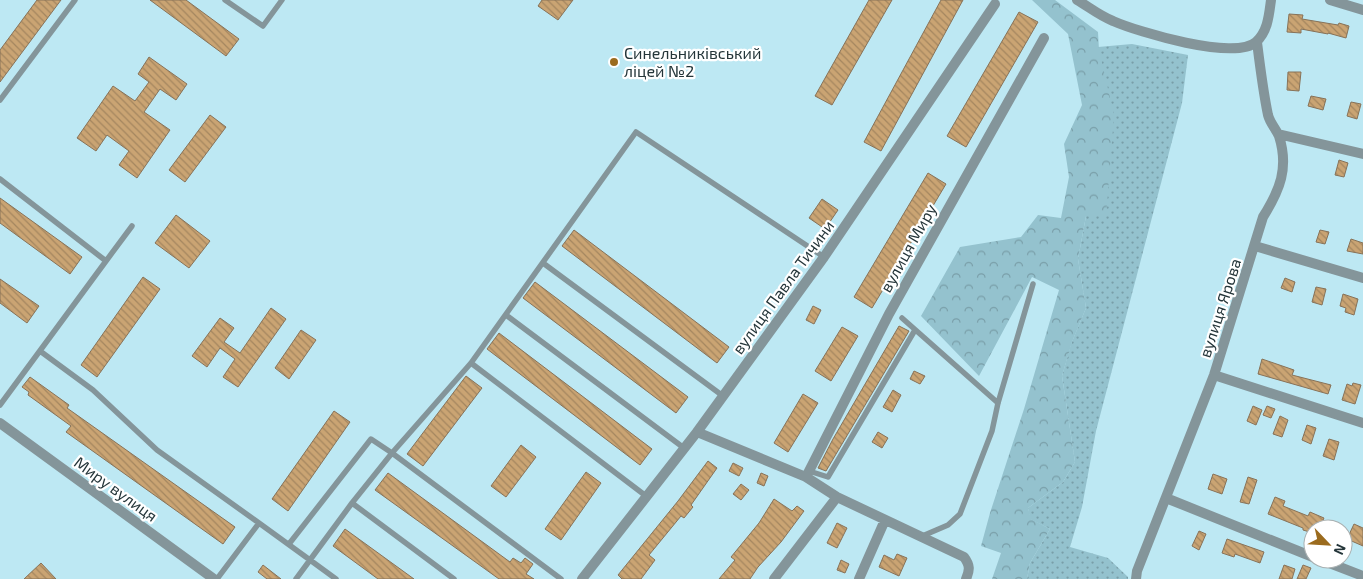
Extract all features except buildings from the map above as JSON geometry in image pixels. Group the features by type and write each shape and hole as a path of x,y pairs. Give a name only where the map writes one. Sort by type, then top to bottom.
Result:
{"street":[{"path":"1077,0 1112,21 1136,30 1229,49 1242,49 1251,46 1264,34 1268,24 1271,0"},
{"path":"1330,0 1363,10"},
{"name":"вулиця Павла Тичини","path":"582,579 697,432 824,257 995,4"},
{"name":"вулиця Миру","path":"807,474 888,314 1044,38"},
{"name":"вулиця Ярова","path":"1136,579 1214,375 1264,217 1277,195 1283,170 1283,154 1278,134 1269,118 1257,42"},
{"path":"1278,134 1363,154"},
{"path":"1255,246 1363,278"},
{"path":"1214,375 1363,423"},
{"name":"Миру вулиця","path":"0,423 216,579"},
{"path":"697,432 807,474 837,497 964,557 968,563 968,575"},
{"path":"774,579 837,497"},
{"path":"1166,498 1303,552"},
{"path":"858,579 885,520"},
{"path":"1345,569 1363,576"}],"lane":[{"path":"0,100 75,0"},
{"path":"225,0 263,26 282,0"},
{"path":"296,579 352,503 392,453 471,363 636,132 824,257"},
{"path":"0,179 106,261"},
{"path":"0,405 132,226"},
{"path":"543,263 723,396"},
{"path":"920,536 948,525 960,514 992,431 1033,284"},
{"path":"506,315 684,448"},
{"path":"902,318 998,404"},
{"path":"807,474 828,477 915,330"},
{"path":"40,350 93,390 157,450 336,579"},
{"path":"471,363 646,496"},
{"path":"288,544 371,439 561,579"},
{"path":"352,503 454,579"},
{"path":"216,579 259,523"}],"green space":[{"path":"1032,0 1055,0 1098,32 1099,50 1114,115 1106,216 1086,216 1078,259 1086,308 1072,342 1062,376 1075,462 1063,482 1028,508 1031,519 1050,529 1030,563 1027,579 992,579 1001,553 981,546 1059,290 1032,277 979,376 921,316 960,247 1021,237 1038,215 1061,218 1069,177 1064,144 1082,105 1068,34"},
{"path":"1132,44 1188,55 1182,103 1096,431 1082,507 1070,547 1108,558 1128,579 1027,579 1030,563 1050,529 1030,519 1028,508 1063,482 1075,462 1062,376 1071,344 1086,308 1078,259 1086,216 1106,216 1098,47"}],"place":[{"name":"Синельниківський ліцей №2","path":"614,62"}]}
